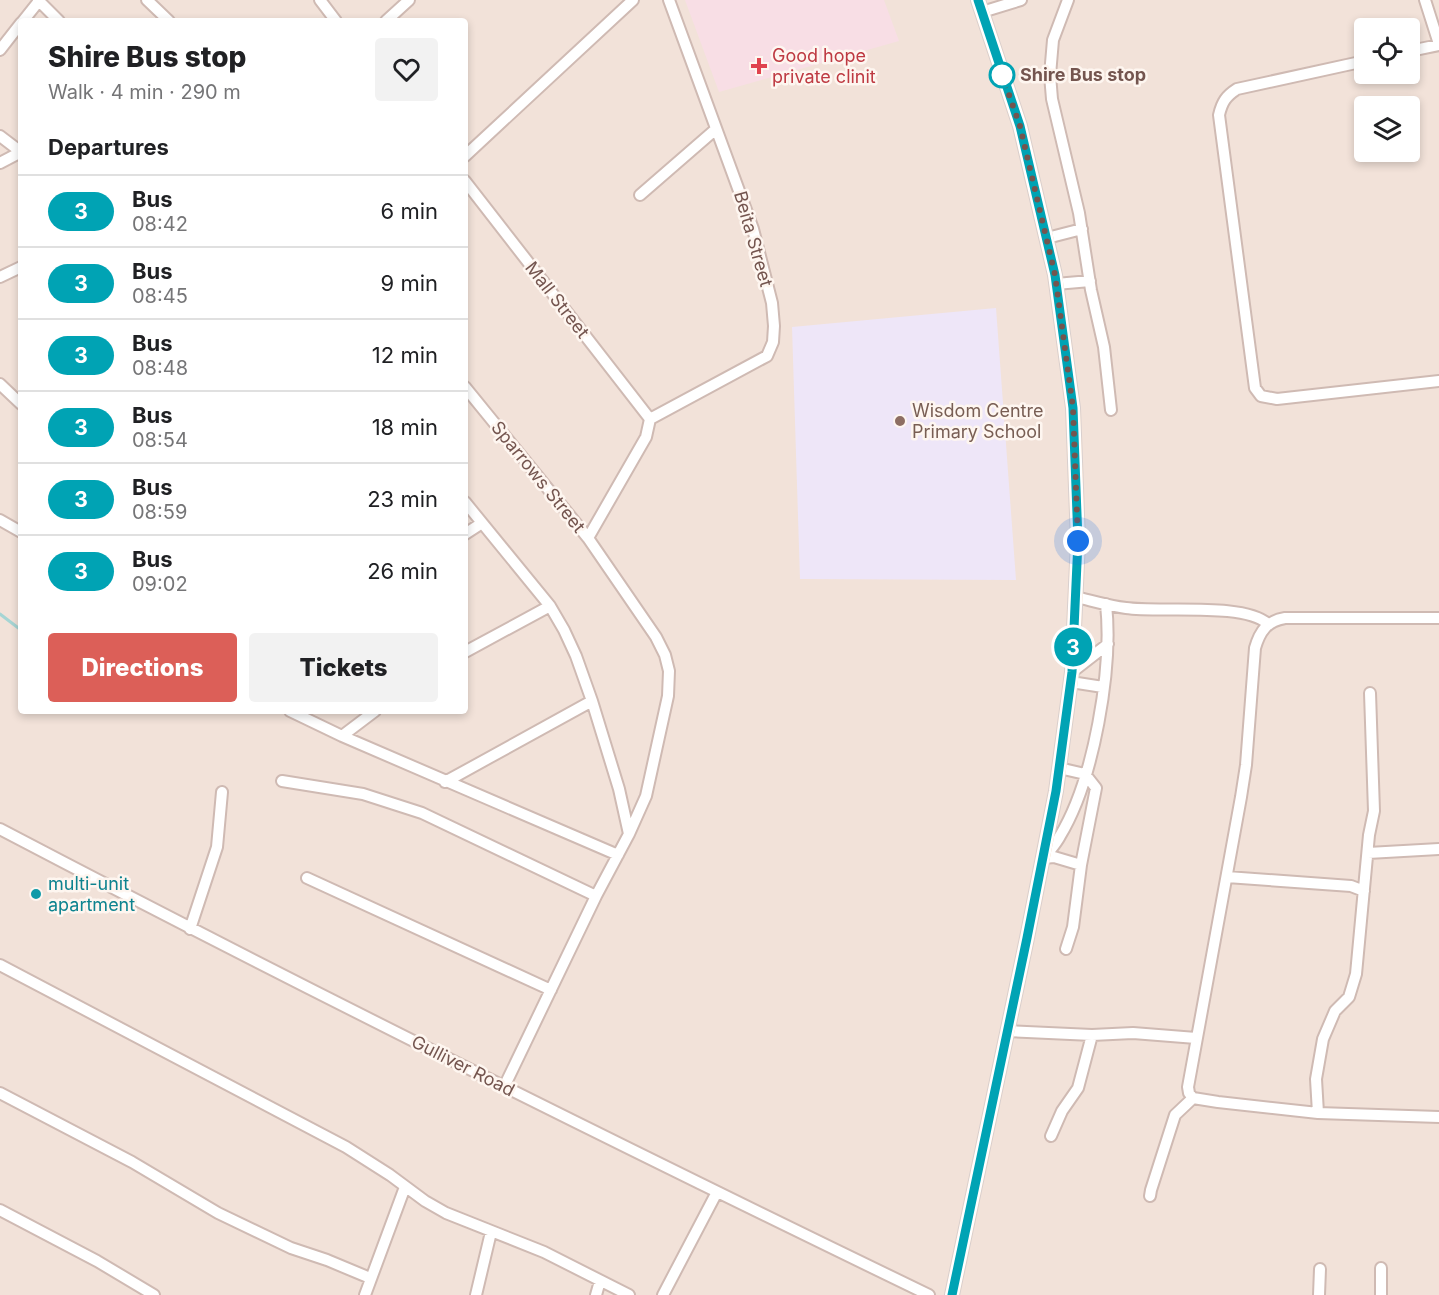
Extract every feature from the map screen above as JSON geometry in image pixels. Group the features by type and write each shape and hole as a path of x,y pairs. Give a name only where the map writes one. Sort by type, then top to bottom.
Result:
{"main road":[{"path":"952,1295 1044,858 1071,677 1078,541 1073,408 1056,284 1020,126 980,6"}],"street":[{"path":"25,18 39,0 56,18"},
{"path":"147,0 166,18"},
{"path":"320,0 334,18"},
{"path":"389,18 409,0"},
{"path":"468,153 633,0"},
{"name":"Beita Street","path":"650,419 767,356 773,342 774,326 772,303 753,229 669,0"},
{"path":"980,6 1022,0"},
{"path":"1068,0 1053,40 1050,75 1056,121 1082,229 1104,347 1111,410"},
{"path":"1420,49 1439,44 1425,0"},
{"path":"0,50 18,27"},
{"path":"1354,63 1237,89 1228,94 1221,103 1219,115 1255,388 1261,396 1277,399 1439,381"},
{"path":"640,195 716,129"},
{"path":"0,136 18,150"},
{"path":"0,163 18,154"},
{"name":"Mall Street","path":"468,185 650,419"},
{"path":"1047,238 1082,229"},
{"path":"0,277 18,268"},
{"path":"1056,284 1090,280"},
{"path":"0,384 18,397"},
{"name":"Sparrows Street","path":"468,391 588,538 656,637 665,655 669,671 668,696 655,765 646,796 504,1087"},
{"path":"588,538 646,436 650,419"},
{"path":"468,506 550,606 564,630 592,701 619,789 629,834"},
{"path":"0,520 18,530"},
{"path":"468,532 482,523"},
{"path":"1076,597 1145,610 1204,610 1254,615 1261,617 1268,624"},
{"path":"1044,858 1060,836 1094,748 1108,644 1106,604"},
{"path":"468,650 550,606"},
{"path":"1439,618 1285,618 1268,624 1262,630 1255,648 1246,765 1188,1087 1193,1098 1218,1102 1318,1113 1439,1117"},
{"path":"1071,677 1108,644"},
{"path":"1071,677 1103,687"},
{"path":"1318,1113 1316,1079 1323,1039 1335,1011 1349,997 1353,988 1374,811 1370,693"},
{"path":"445,782 592,701"},
{"path":"296,714 445,782 618,855"},
{"path":"342,736 371,714"},
{"path":"1059,768 1085,774 1096,788 1081,865 1073,927 1066,949"},
{"path":"282,781 363,794 422,813 596,896"},
{"path":"190,929 217,847 222,792"},
{"name":"Gulliver Road","path":"0,829 190,929 504,1087 929,1295"},
{"path":"1368,853 1439,849"},
{"path":"1044,858 1054,857 1081,865"},
{"path":"1227,877 1351,886 1364,891"},
{"path":"307,878 551,990"},
{"path":"0,965 346,1147 446,1213 544,1252 629,1295"},
{"path":"1007,1031 1092,1035 1133,1033 1196,1038"},
{"path":"1051,1137 1062,1111 1078,1088 1092,1035"},
{"path":"0,1093 132,1162 219,1213 291,1248 370,1278"},
{"path":"1150,1196 1175,1115 1193,1098"},
{"path":"365,1295 405,1187"},
{"path":"663,1295 717,1192"},
{"path":"0,1210 97,1261 154,1295"},
{"path":"476,1295 491,1232"},
{"path":"1381,1295 1382,1268"},
{"path":"1319,1295 1320,1269"},
{"path":"596,1295 600,1281"}],"shaded area":[{"path":"0,0 1439,0 1439,1295 0,1295"},
{"name":"Good hope private clinit","path":"685,0 884,0 899,41 719,92"},
{"name":"Wisdom Centre Primary School","path":"996,308 1016,580 800,579 792,327"}],"waterway":[{"path":"0,614 18,628"}],"bus line":[{"name":"3","path":"952,1295 1056,791 1072,672 1078,541 1073,408 1055,275 1020,126 978,0"}],"place":[{"name":"Good hope private clinit","path":"759,66"},
{"name":"Shire Bus stop","path":"1002,75"},
{"name":"Wisdom Centre Primary School","path":"900,421"},
{"name":"multi-unit apartment","path":"36,894"}],"route":[{"path":"1002,75 1020,126 1055,275 1073,408 1078,541"}]}
